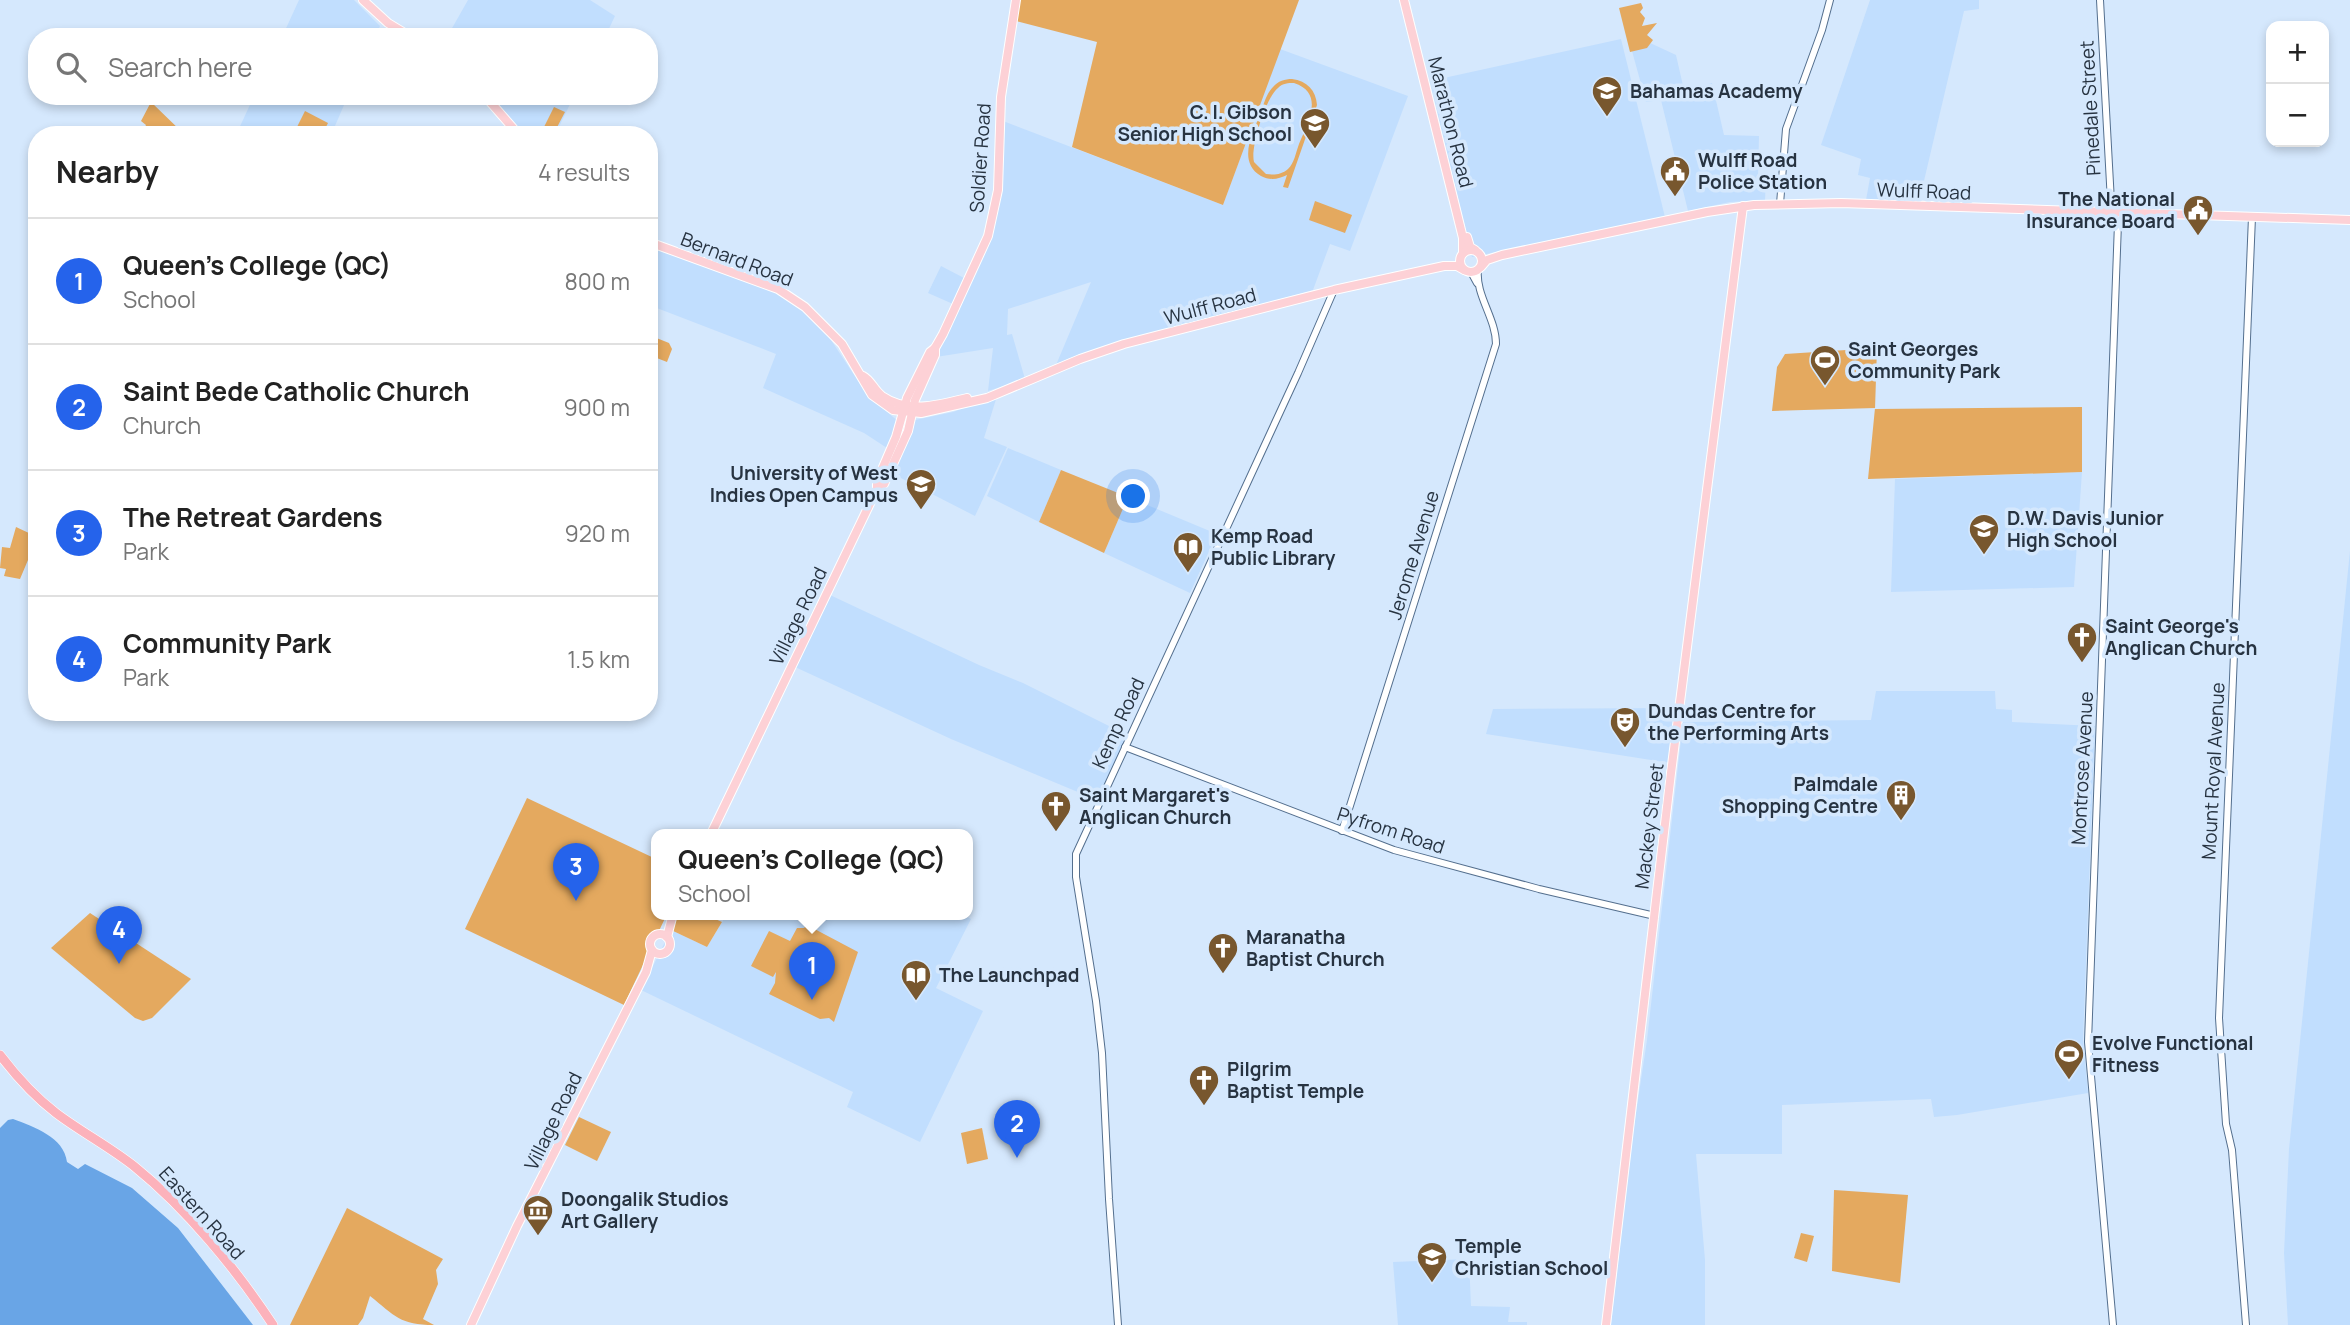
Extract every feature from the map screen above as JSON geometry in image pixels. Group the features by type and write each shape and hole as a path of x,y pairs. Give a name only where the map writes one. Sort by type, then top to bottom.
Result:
{"highway":[{"name":"Eastern Road","path":"0,1055 39,1099 108,1146 169,1197 226,1263 273,1325"}],"main road":[{"path":"363,0 396,28"},
{"name":"Soldier Road","path":"908,409 986,243 998,190 1002,84 1016,0"},
{"name":"Marathon Road","path":"1407,0 1467,240 1482,259 1474,269 1460,264 1463,238 1407,0"},
{"path":"493,105 511,126"},
{"name":"Wulff Road","path":"908,409 943,410 986,398 1108,349 1334,290 1444,267 1474,269 1502,255 1743,206 1841,203 2350,220"},
{"name":"Mackey Street","path":"1606,1325 1743,206"},
{"name":"Bernard Road","path":"658,245 778,289 793,297 842,344 872,395 889,408 908,409"},
{"path":"1463,253 1476,250"},
{"name":"Wulff Road","path":"1476,250 1482,254 1502,255"},
{"name":"Wulff Road","path":"1444,267 1463,253"},
{"name":"Village Road","path":"713,829 877,488 884,484 908,431 908,409"},
{"name":"Village Road","path":"471,1325 648,969 651,940 663,936 671,920"},
{"name":"Village Road","path":"648,969 670,948 663,936"},
{"path":"652,950 661,955"}],"street":[{"path":"1780,204 1786,129 1822,30 1830,0"},
{"name":"Pinedale Street","path":"2100,0 2111,202 2116,213"},
{"name":"Montrose Avenue","path":"2113,1325 2088,1042 2117,291 2116,213"},
{"name":"Mount Royal Avenue","path":"2246,1325 2232,1150 2226,1124 2219,1018 2252,217"},
{"name":"Jerome Avenue","path":"1342,831 1496,344 1496,335 1474,269"},
{"name":"Kemp Road","path":"1118,1325 1102,1052 1075,859 1078,847 1334,290"},
{"name":"Pyfrom Road","path":"1125,747 1342,831 1423,859 1654,916"}],"shaded area":[{"path":"299,0 354,0 380,26 379,28 286,28"},
{"path":"468,0 590,0 615,16 609,28 452,28"},
{"path":"1019,0 1299,0 1223,205 1072,147 1097,42 1016,21"},
{"path":"1870,0 1979,0 1979,9 1964,11 1919,202 1866,200 1870,178 1858,175 1861,159 1821,145"},
{"path":"1641,3 1643,8 1640,12 1645,18 1642,26 1657,23 1647,35 1653,40 1647,48 1630,52 1619,8"},
{"path":"1621,39 1665,217 1472,257 1430,81"},
{"path":"1648,42 1676,55 1684,90 1712,83 1724,135 1759,136 1758,177 1766,178 1765,200 1730,202 1688,211 1661,100 1646,102 1632,51"},
{"path":"1280,49 1408,96 1350,251 1330,244 1313,290 1070,358 1056,365 1091,282 1008,309 1007,335 1012,334 1025,379 988,391 993,348 936,357 990,240 1003,121 1223,205"},
{"path":"1289,79 1310,87 1317,105 1288,188 1283,187 1287,175 1274,179 1261,176 1249,162 1248,154 1251,137 1267,95 1277,83","holes":["1294,83 1309,94 1312,109 1293,161 1283,172 1266,174 1254,162 1253,155 1264,112 1273,93 1282,85"]},
{"path":"149,105 154,105 176,126 146,126 141,121"},
{"path":"250,105 344,105 335,126 240,126"},
{"path":"499,105 570,105 559,126 517,126"},
{"path":"554,107 565,112 558,126 544,126"},
{"path":"305,111 328,123 326,126 298,126"},
{"path":"1315,201 1352,215 1345,233 1309,220"},
{"path":"658,248 778,293 800,308 829,337 868,396 899,422 887,448 864,433 763,388 776,354 658,308"},
{"path":"941,266 966,279 953,304 928,293"},
{"path":"658,339 669,343 672,349 667,362 658,358"},
{"path":"1877,348 1875,409 2082,407 2082,472 1868,479 1875,408 1772,411 1777,367 1785,354"},
{"path":"997,396 984,438 1007,447 975,516 891,473 915,420 953,412"},
{"path":"1008,448 1061,470 1039,522 987,496"},
{"path":"1061,470 1128,497 1104,553 1039,522"},
{"name":"D.W. Davis Junior High School","path":"2082,472 2074,587 1891,592 1895,479"},
{"path":"1128,497 1217,534 1190,593 1104,553"},
{"path":"16,527 28,533 28,560 20,579 4,576 6,569 0,568 2,547 10,548"},
{"path":"2350,551 2350,1325 2288,1325 2284,1253 2289,1149"},
{"path":"830,595 1023,683 1127,735 1097,800 951,739 795,667"},
{"path":"1876,691 1995,691 1996,709 2012,710 2012,722 2095,726 2083,1040 2088,1093 1934,1117 1931,1099 1782,1105 1782,1154 1696,1154 1705,1260 1705,1325 1611,1325 1683,722 1871,720"},
{"name":"Dundas Centre for the Performing Arts","path":"1677,708 1670,763 1486,734 1493,709"},
{"path":"527,798 651,857 651,920 664,920 624,1005 465,929"},
{"path":"90,913 191,979 152,1018 143,1021 135,1018 51,948"},
{"path":"676,920 722,922 707,947 671,930"},
{"path":"723,920 970,920 936,988 983,1011 920,1142 847,1107 853,1092 641,990 671,930 707,947"},
{"path":"807,925 858,952 834,1022 829,1018 820,1019 769,994 775,983 776,972 773,977 751,966 769,931 790,941 797,928"},
{"path":"579,1117 611,1132 597,1161 565,1145"},
{"path":"982,1128 988,1159 967,1164 961,1133"},
{"path":"1834,1190 1908,1195 1900,1283 1832,1271"},
{"path":"347,1208 443,1259 436,1270 438,1284 423,1319 434,1325 405,1321 370,1296 358,1325 290,1325"},
{"path":"1801,1233 1814,1236 1807,1262 1794,1258"},
{"name":"Temple Christian School","path":"1469,1259 1471,1306 1510,1307 1508,1322 1527,1322 1527,1325 1398,1325 1393,1262"}],"water":[{"path":"13,1119 47,1134 65,1153 67,1162 78,1169 85,1164 132,1188 178,1228 253,1325 0,1325 0,1128"}],"place":[{"name":"Bahamas Academy","path":"1607,118"},
{"name":"C. I. Gibson Senior High School","path":"1315,150"},
{"name":"Wulff Road Police Station","path":"1675,198"},
{"name":"The National Insurance Board","path":"2198,237"},
{"name":"Saint Georges Community Park","path":"1825,387"},
{"name":"University of West Indies Open Campus","path":"921,511"},
{"name":"D.W. Davis Junior High School","path":"1984,556"},
{"name":"Kemp Road Public Library","path":"1188,574"},
{"name":"Saint George's Anglican Church","path":"2082,664"},
{"name":"Dundas Centre for the Performing Arts","path":"1625,749"},
{"name":"Palmdale Shopping Centre","path":"1901,822"},
{"name":"Saint Margaret's Anglican Church","path":"1056,833"},
{"name":"The Retreat Gardens","path":"576,901"},
{"name":"Community Park","path":"119,964"},
{"name":"Maranatha Baptist Church","path":"1223,975"},
{"name":"Queen's College (QC)","path":"812,1000"},
{"name":"The Launchpad","path":"916,1002"},
{"name":"Evolve Functional Fitness","path":"2069,1081"},
{"name":"Pilgrim Baptist Temple","path":"1204,1107"},
{"name":"Saint Bede Catholic Church","path":"1017,1158"},
{"name":"Doongalik Studios Art Gallery","path":"538,1237"},
{"name":"Temple Christian School","path":"1432,1284"}]}
